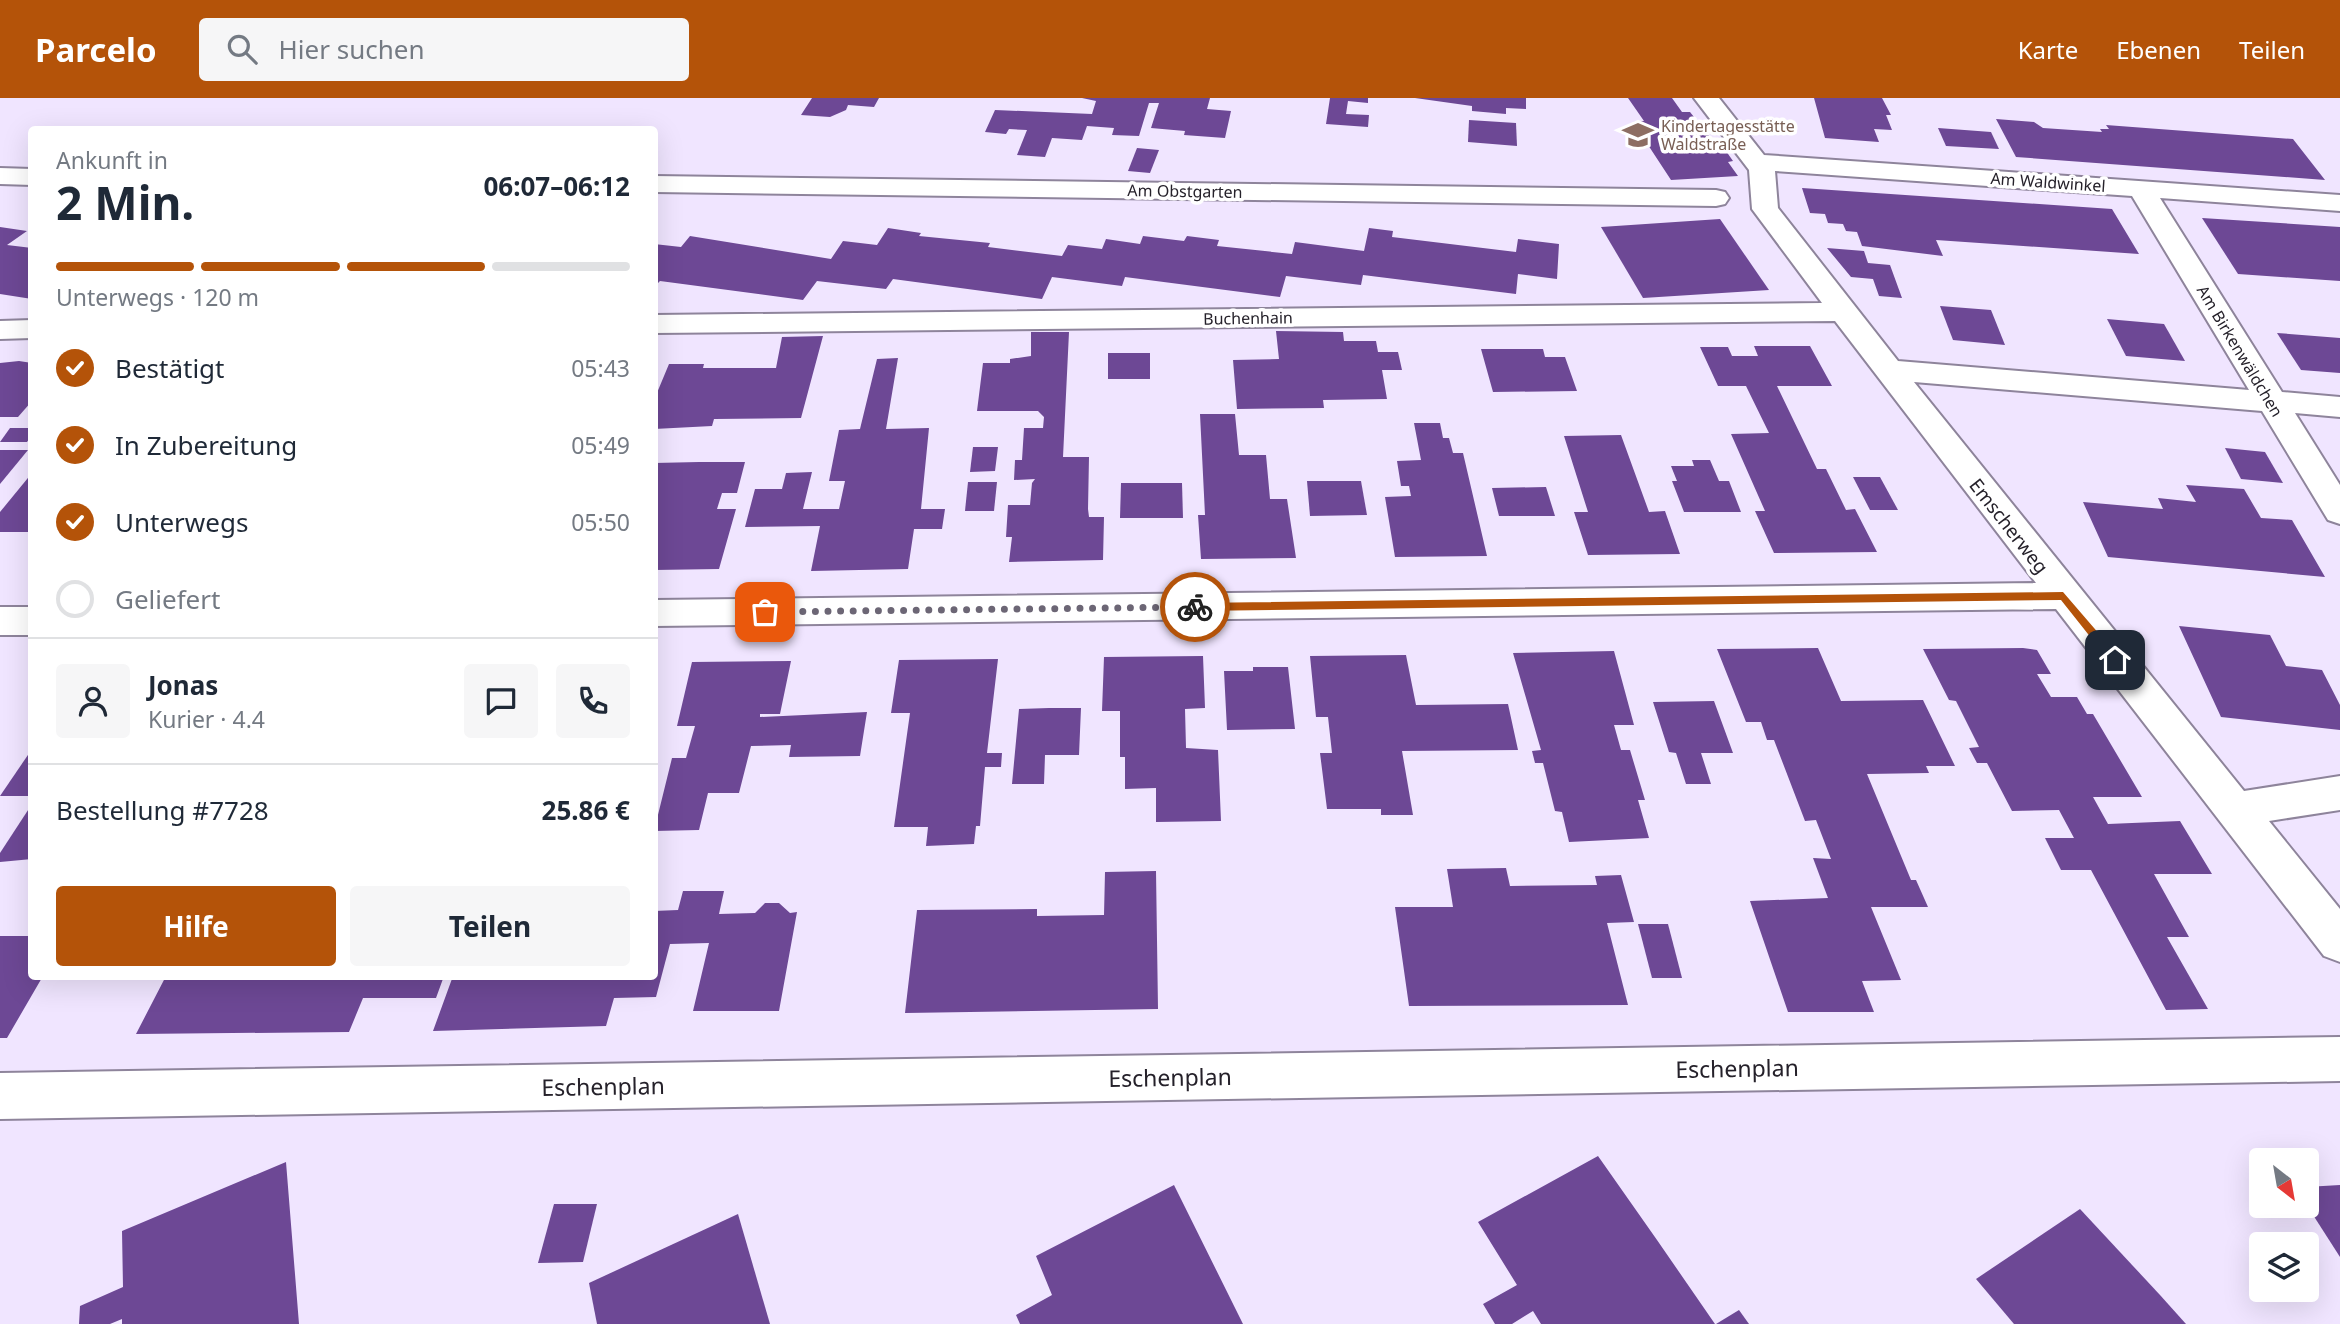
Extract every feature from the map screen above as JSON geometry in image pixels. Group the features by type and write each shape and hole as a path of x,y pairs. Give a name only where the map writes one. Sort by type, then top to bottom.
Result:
{"street":[{"path":"1706,98 1757,162"},
{"name":"Am Waldwinkel","path":"1757,162 2340,203"},
{"name":"Emscherweg","path":"1757,162 1765,178 1761,199 1765,209 2063,596 2340,942"},
{"path":"0,176 28,177"},
{"name":"Am Obstgarten","path":"658,184 1716,198"},
{"name":"Am Birkenwäldchen","path":"2141,189 2340,512"},
{"name":"Buchenhain","path":"658,324 1842,312"},
{"path":"0,330 28,329"},
{"path":"1887,370 2340,407"},
{"path":"658,613 2063,596"},
{"path":"0,621 28,621"},
{"path":"2236,809 2340,793"},
{"name":"Eschenplan","path":"0,1096 2340,1059"}],"building":[{"path":"812,98 879,98 874,107 848,105 846,110 830,117 801,115"},
{"path":"1082,98 1210,98 1207,109 1231,111 1225,138 1184,135 1185,131 1151,128 1159,103 1149,103 1139,136 1112,135 1114,128 1087,126 1082,140 1052,138 1045,157 1017,155 1027,130 1009,129 1006,134 985,132 995,110 1092,114 1096,101"},
{"path":"1330,98 1368,98 1368,103 1348,101 1346,114 1369,115 1368,127 1326,124"},
{"path":"1415,98 1526,98 1526,109 1506,108 1506,114 1472,111 1472,106"},
{"path":"1628,98 1672,98 1682,112 1690,112 1721,151 1726,151 1733,161 1728,162 1738,176 1671,180 1633,122 1644,121"},
{"path":"1814,98 1882,98 1891,115 1886,115 1892,130 1874,129 1879,142 1825,138"},
{"path":"1996,119 2034,122 2043,128 2102,132 2100,129 2109,129 2106,125 2293,139 2325,180 2016,157"},
{"path":"1469,120 1516,123 1517,146 1468,142"},
{"path":"1938,128 1991,132 1999,149 1946,146"},
{"path":"1137,148 1159,150 1150,173 1128,171"},
{"path":"1802,188 2112,209 2139,254 1936,240 1943,256 1862,246 1857,232 1846,231 1843,224 1828,223 1825,214 1810,213"},
{"path":"2202,218 2340,227 2340,281 2238,274"},
{"path":"1720,219 1769,290 1643,298 1601,227"},
{"path":"0,227 27,231 7,245 28,248 28,298 0,294"},
{"path":"888,228 921,233 919,236 990,243 988,247 1062,256 1068,245 1102,249 1106,239 1140,244 1143,236 1184,241 1187,236 1219,240 1217,246 1292,254 1295,242 1364,251 1369,228 1393,231 1392,237 1516,252 1518,239 1559,244 1557,279 1518,274 1516,294 1363,275 1361,285 1286,276 1280,297 1125,277 1122,286 1052,277 1042,299 893,279 886,289 817,281 803,300 660,281 658,283 658,244 681,247 690,236 831,259 843,241 877,245"},
{"path":"1827,248 1864,251 1868,263 1890,265 1902,298 1879,296 1873,279 1851,277"},
{"path":"1940,306 1991,310 2005,345 1953,340"},
{"path":"2107,319 2164,324 2185,361 2126,356"},
{"path":"1276,331 1343,332 1344,341 1376,341 1378,352 1398,352 1402,370 1382,370 1387,399 1323,400 1324,408 1237,409 1233,360 1279,359"},
{"path":"1031,332 1069,332 1063,457 1089,457 1089,517 1104,517 1103,560 1009,562 1012,537 1006,537 1008,505 1030,505 1032,483 1035,479 1014,480 1015,460 1022,460 1024,428 1043,428 1044,417 1038,411 977,411 983,363 1010,363 1010,359 1031,356"},
{"path":"2277,333 2340,338 2340,373 2301,370"},
{"path":"823,336 801,418 714,419 712,426 658,429 658,390 669,364 704,364 703,368 776,368 782,337"},
{"path":"1754,346 1810,346 1832,386 1777,386 1817,469 1826,469 1846,510 1855,509 1877,552 1774,553 1755,511 1765,511 1731,434 1769,433 1746,386 1718,386 1700,347 1728,347 1732,356 1758,356"},
{"path":"1481,349 1543,349 1545,357 1565,357 1577,391 1493,392"},
{"path":"1108,353 1150,353 1150,379 1108,379"},
{"path":"898,358 886,429 929,428 921,509 945,509 942,529 914,529 908,569 811,571 820,526 745,527 755,489 782,489 786,473 812,472 803,509 839,509 845,481 829,481 839,430 860,429 877,359"},
{"path":"28,362 28,406 18,417 0,417 0,363"},
{"path":"1200,414 1235,414 1239,455 1266,455 1270,499 1287,499 1296,558 1201,559 1198,515 1205,515"},
{"path":"1414,423 1440,423 1443,438 1449,438 1453,453 1463,453 1487,556 1395,557 1385,497 1411,496 1409,486 1401,486 1397,461 1421,460"},
{"path":"10,428 28,428 27,442 0,442"},
{"path":"1621,435 1649,512 1665,511 1680,554 1588,555 1574,512 1588,512 1564,436"},
{"path":"973,447 998,447 995,471 970,472"},
{"path":"2225,448 2265,452 2283,483 2241,479"},
{"path":"0,450 28,450 0,484"},
{"path":"1692,460 1710,460 1719,481 1729,481 1741,512 1684,512 1672,481 1677,481 1671,466 1694,466"},
{"path":"745,462 737,493 722,493 717,509 736,509 719,569 658,570 658,463"},
{"path":"1853,477 1880,477 1898,510 1870,510"},
{"path":"28,478 28,532 0,532 0,512"},
{"path":"1307,481 1361,481 1367,515 1310,516"},
{"path":"968,482 997,482 994,511 965,511"},
{"path":"1121,483 1182,483 1183,518 1120,518"},
{"path":"2186,485 2244,489 2261,518 2292,520 2325,577 2108,557 2083,502 2163,509 2158,498 2196,502"},
{"path":"1546,487 1555,516 1499,516 1492,488"},
{"path":"2179,626 2270,635 2286,666 2322,670 2340,705 2340,730 2221,717"},
{"path":"1818,648 1841,701 1923,700 1955,766 1926,766 1929,773 1867,774 1911,880 1916,880 1928,907 1871,907 1901,980 1862,981 1874,1012 1788,1012 1750,901 1828,898 1813,858 1831,859 1816,820 1805,821 1774,740 1767,740 1761,722 1746,722 1717,649"},
{"path":"1923,649 2037,650 2051,674 2037,674 2051,697 2077,697 2087,714 2093,714 2142,797 2093,797 2108,824 2180,821 2212,874 2154,874 2189,937 2167,937 2208,1009 2166,1010 2091,870 2061,870 2045,838 2074,838 2059,810 2012,811 1987,763 1977,763 1969,748 1979,747 1956,701 1949,700"},
{"path":"1614,651 1634,725 1614,725 1621,750 1630,750 1645,800 1638,800 1649,838 1569,842 1562,812 1555,811 1543,763 1535,763 1532,751 1541,750 1513,653"},
{"path":"1406,655 1416,705 1508,704 1518,750 1402,751 1413,815 1381,815 1381,809 1327,809 1320,753 1332,753 1328,717 1316,717 1310,656"},
{"path":"1203,656 1205,708 1185,709 1186,748 1218,750 1221,821 1156,822 1156,788 1125,789 1125,757 1120,757 1120,711 1102,711 1104,657"},
{"path":"998,659 987,753 1002,753 1001,767 985,767 980,826 976,826 974,844 926,846 928,827 894,827 910,713 891,713 899,660"},
{"path":"791,661 780,714 760,714 760,717 867,712 860,756 789,757 791,745 751,746 739,793 708,793 699,830 658,831 658,815 672,758 686,758 695,726 677,726 692,662"},
{"path":"1253,667 1288,667 1295,729 1227,730 1224,671 1253,671"},
{"path":"1714,701 1733,753 1701,753 1711,784 1686,784 1676,753 1669,752 1653,702"},
{"path":"1081,708 1079,755 1045,755 1044,784 1012,784 1019,709"},
{"path":"28,755 28,796 0,796"},
{"path":"28,810 28,859 0,862 0,853"},
{"path":"1506,868 1510,886 1597,885 1595,876 1621,875 1634,922 1607,923 1628,1005 1409,1006 1395,907 1453,907 1447,869"},
{"path":"1156,871 1158,1009 905,1013 917,910 1037,909 1037,916 1104,915 1105,872"},
{"path":"683,891 724,891 719,914 755,913 765,903 779,903 790,913 797,912 779,1011 693,1011 709,943 670,944 656,997 614,998 606,1026 433,1031 452,980 658,980 658,911 678,910"},
{"path":"1638,924 1668,924 1682,978 1652,978"},
{"path":"0,936 28,936 28,980 41,980 7,1038 0,1038"},
{"path":"164,980 443,980 436,998 363,998 349,1032 136,1034"},
{"path":"1598,1156 1715,1324 1541,1324 1533,1311 1512,1324 1495,1324 1483,1304 1517,1285 1478,1222"},
{"path":"286,1162 299,1324 122,1324 122,1319 110,1324 79,1324 80,1306 123,1287 122,1231"},
{"path":"1174,1185 1243,1324 1020,1324 1016,1315 1052,1295 1036,1256"},
{"path":"2340,1185 2340,1257 2315,1218 2319,1218 2319,1186"},
{"path":"554,1204 597,1204 583,1262 538,1263"},
{"path":"2080,1209 2186,1324 2014,1324 1976,1279"},
{"path":"738,1214 770,1324 597,1324 589,1283"},
{"path":"1739,1310 1749,1324 1716,1324"}],"way so far":[{"path":"765,612 1195,607"}],"place":[{"name":"Kindertagesstätte Waldstraße","path":"1638,135"}],"route":[{"path":"1195,607 2063,596 2115,660"}]}
